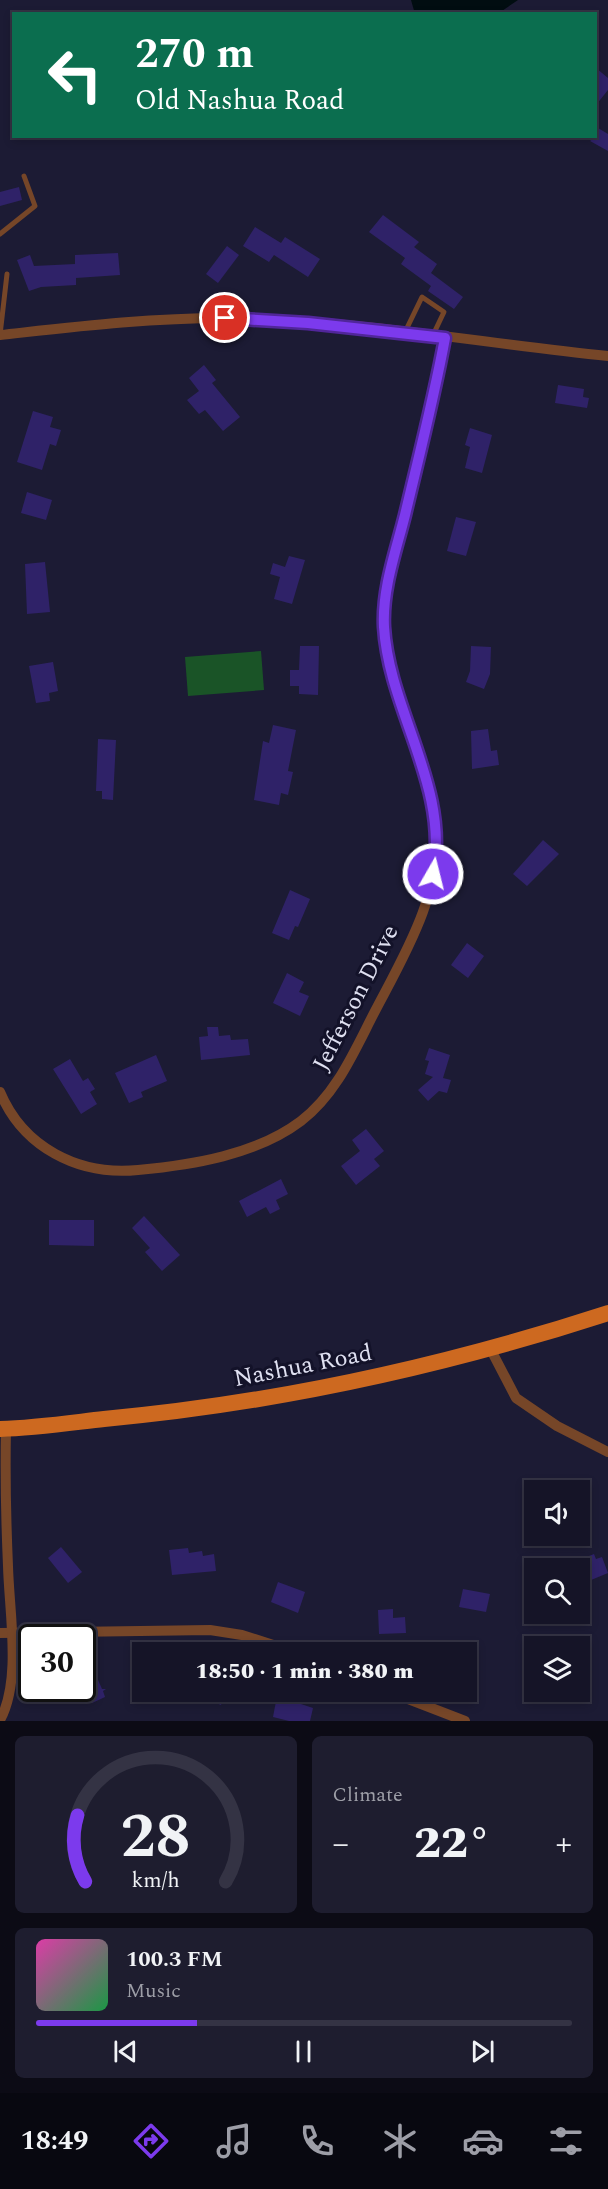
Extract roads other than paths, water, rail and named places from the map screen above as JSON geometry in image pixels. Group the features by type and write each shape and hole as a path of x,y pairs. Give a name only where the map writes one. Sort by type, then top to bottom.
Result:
{"main road":[{"name":"Nashua Road","path":"3,1429 192,1411 255,1401 372,1378 491,1350 608,1312"}],"street":[{"path":"0,335 175,319 225,318 288,321 608,356"},
{"name":"Jefferson Drive","path":"0,1092 20,1127 44,1148 87,1166 135,1171 214,1158 258,1145 300,1122 342,1076 414,934 425,904 436,858 434,810 389,659 384,612 389,581 433,400 445,338"},
{"path":"491,1350 516,1398 557,1426 608,1452"},
{"path":"0,1720 9,1699 11,1684 5,1633 3,1429"},
{"path":"5,1633 210,1630 242,1635 264,1642"},
{"path":"416,1702 465,1721"}],"lane":[{"path":"0,234 35,206 24,176"},
{"path":"0,335 7,274"},
{"path":"405,333 422,297 444,312 433,337"}]}
